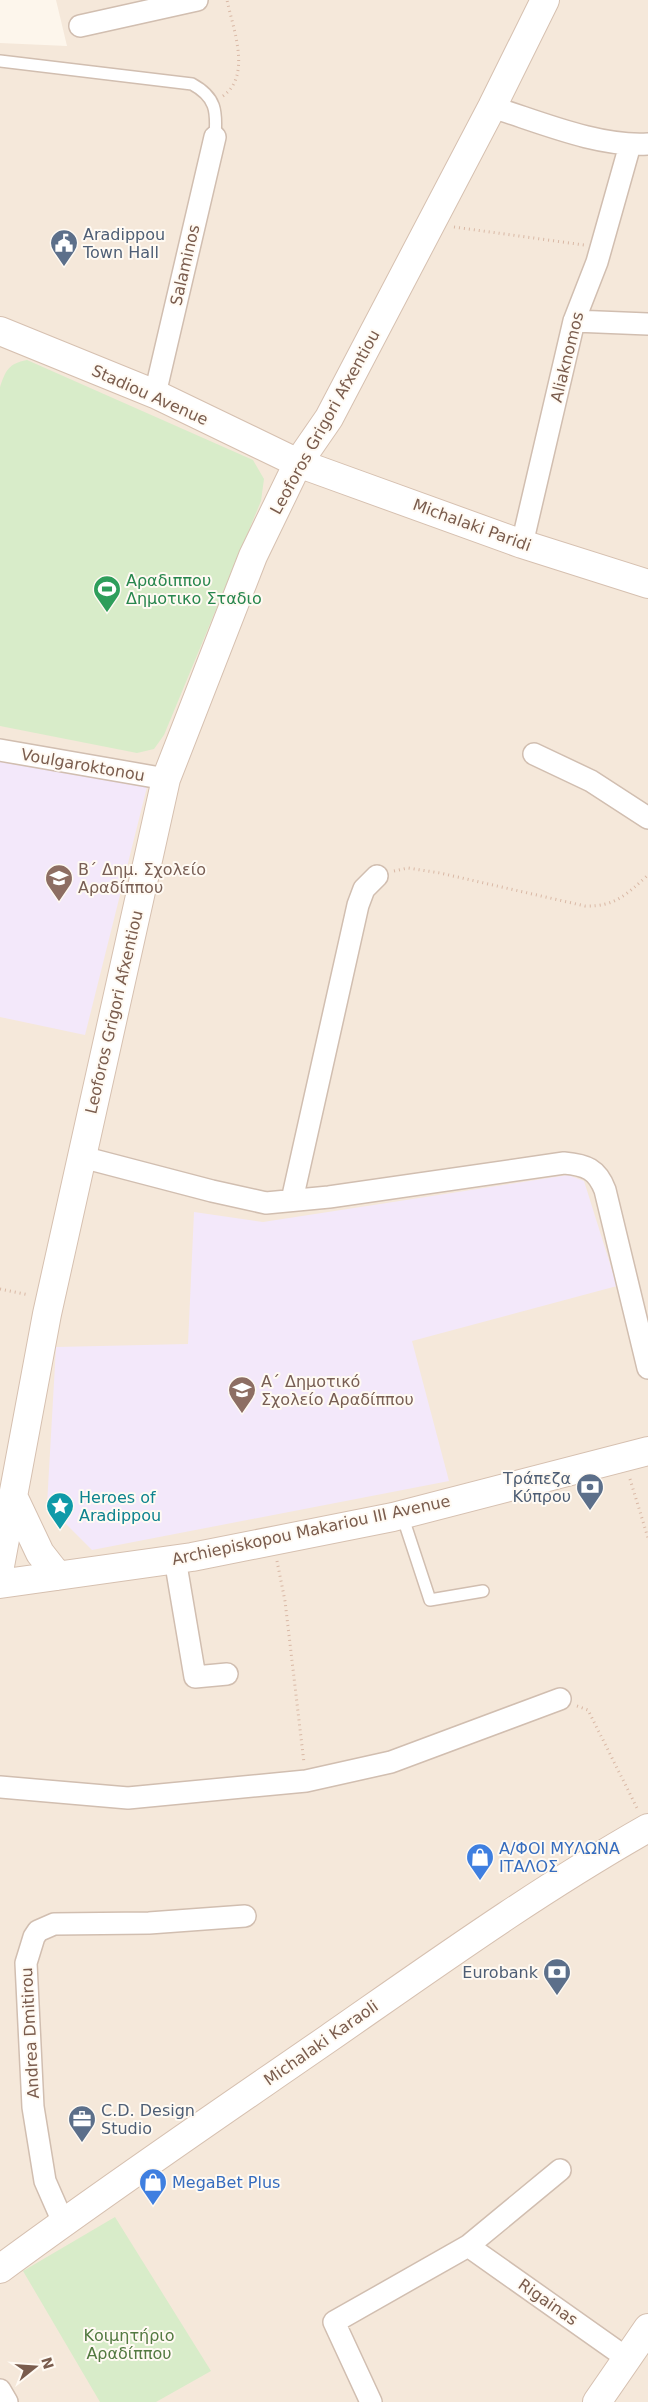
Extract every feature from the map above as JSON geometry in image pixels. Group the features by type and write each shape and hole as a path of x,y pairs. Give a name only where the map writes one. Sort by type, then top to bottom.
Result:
{"main road":[{"name":"Leoforos Grigori Afxentiou","path":"0,1566 50,1299 166,779 253,556 298,463 329,418 492,107 545,0"},
{"name":"Stadiou Avenue","path":"0,331 154,394 298,463"},
{"name":"Michalaki Paridi","path":"298,463 522,544 648,584"},
{"name":"Archiepiskopou Makariou III Avenue","path":"0,1584 175,1559 402,1514 636,1454"},
{"path":"13,1496 40,1554 58,1576"},
{"name":"Michalaki Karaoli","path":"0,2269 63,2222 500,1919 571,1872 648,1828"},
{"path":"597,2402 648,2328"}],"street":[{"path":"80,26 197,0"},
{"path":"492,107 574,132 639,145"},
{"name":"Salaminos","path":"154,394 215,137"},
{"name":"Aliaknomos","path":"522,544 574,321 639,145"},
{"path":"574,321 648,324"},
{"name":"Voulgaroktonou","path":"0,750 166,779"},
{"path":"534,754 591,781 648,818"},
{"path":"292,1200 358,905 364,889 377,876"},
{"path":"82,1157 266,1203 564,1163 582,1164 591,1168 600,1177 613,1221 648,1368"},
{"path":"175,1559 195,1677 226,1674"},
{"path":"0,1786 128,1798 306,1781 392,1762 560,1699"},
{"name":"Andrea Dmitirou","path":"63,2222 45,2181 33,2107 26,1963 34,1937 38,1931 54,1924 148,1924 245,1916"},
{"path":"371,2402 334,2322 468,2246 560,2170"},
{"name":"Rigainas","path":"468,2246 628,2359"},
{"path":"0,2390 7,2402"}],"lane":[{"path":"0,61 192,84 206,92 213,104 217,118 215,137"},
{"path":"402,1514 430,1600 483,1591"}],"path":[{"path":"213,104 230,91 239,76 237,47 226,0"},
{"path":"431,224 601,248"},
{"path":"377,876 408,868 440,873 585,906 603,907 621,898 648,875"},
{"path":"0,1289 50,1299"},
{"path":"636,1454 648,1538"},
{"path":"273,1540 285,1601 306,1781"},
{"path":"560,1699 588,1710 648,1828"}],"shaded area":[{"path":"56,0 648,0 648,2402 0,2402 0,43 67,46"},
{"name":"Β´ Δημ. Σχολείο Αραδίππου","path":"0,761 147,787 85,1035 0,1017"},
{"name":"Α´ Δημοτικό Σχολείο Αραδίππου","path":"568,1175 584,1181 617,1286 412,1341 449,1481 92,1550 47,1505 56,1347 188,1344 194,1212 263,1222"}],"green space":[{"name":"Αραδιππου Δημοτικο Σταδιο","path":"27,360 253,460 264,479 261,501 164,735 154,749 137,753 0,726 0,387 4,376 12,366"},
{"name":"Κοιμητήριο Αραδίππου","path":"115,2217 211,2371 156,2402 100,2402 23,2271"}],"place":[{"name":"Aradippou Town Hall","path":"64,267"},
{"name":"Αραδιππου Δημοτικο Σταδιο","path":"107,613"},
{"name":"Β´ Δημ. Σχολείο Αραδίππου","path":"59,902"},
{"name":"Α´ Δημοτικό Σχολείο Αραδίππου","path":"242,1414"},
{"name":"Τράπεζα Κύπρου","path":"590,1511"},
{"name":"Heroes of Aradippou","path":"60,1530"},
{"name":"Α/ΦΟΙ ΜΥΛΩΝΑ ΙΤΑΛΟΣ","path":"480,1881"},
{"name":"Eurobank","path":"557,1996"},
{"name":"C.D. Design Studio","path":"82,2143"},
{"name":"MegaBet Plus","path":"153,2206"}]}
